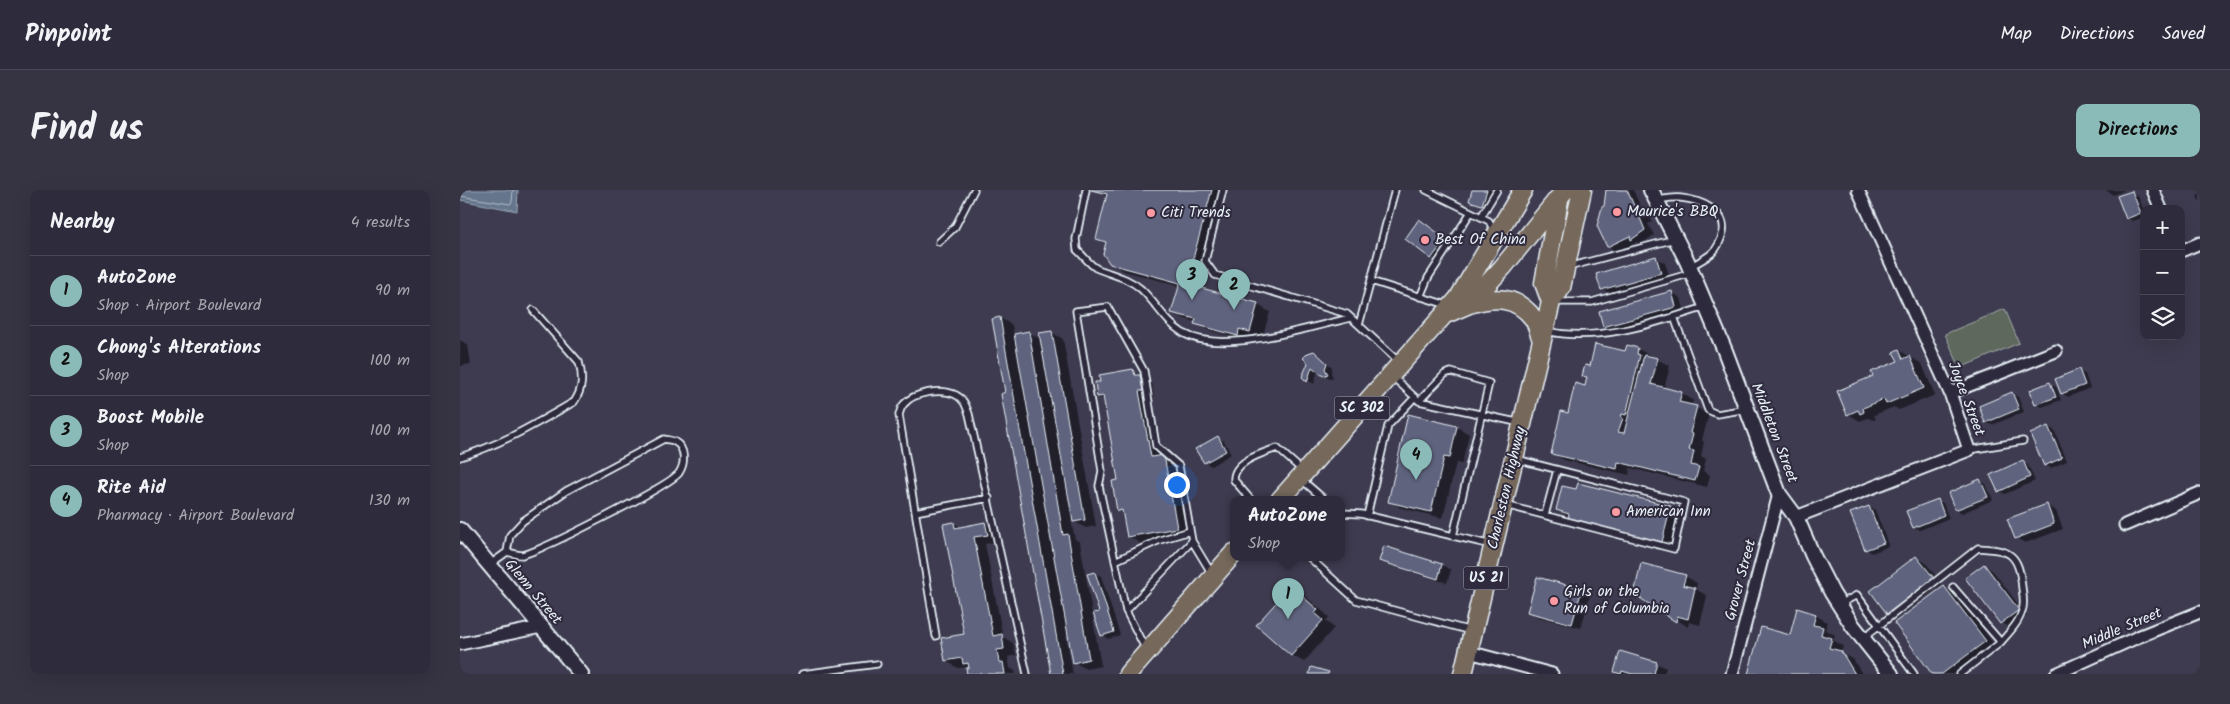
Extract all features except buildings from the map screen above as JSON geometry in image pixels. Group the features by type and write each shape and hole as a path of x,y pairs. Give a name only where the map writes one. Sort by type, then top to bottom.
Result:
{"main road":[{"name":"SC 302","path":"1284,496 1458,299 1495,234 1523,190"},
{"name":"Charleston Highway","path":"1463,674 1551,302 1561,288 1582,190"},
{"name":"SC 302","path":"1447,311 1469,304 1503,267 1561,193"},
{"name":"Charleston Highway","path":"1551,302 1544,283 1561,193"},
{"path":"1469,304 1490,298 1508,299 1534,318 1543,335"},
{"path":"1128,674 1230,558"}],"street":[{"name":"Joyce Street","path":"1796,517 1969,450 1950,394 1858,190"},
{"path":"2153,190 2159,205"},
{"name":"Middleton Street","path":"1654,195 1691,270 1779,494 1796,517 1813,556 1840,604 1891,674"},
{"path":"2185,249 2200,243"},
{"path":"1950,394 2056,351"},
{"path":"2125,526 2200,493"},
{"name":"Grover Street","path":"1732,674 1779,494"},
{"name":"Glenn Street","path":"460,530 581,674"},
{"name":"Middle Street","path":"2056,674 2140,636 2200,612"},
{"path":"460,644 541,627"},
{"path":"1469,652 1531,671 1552,674"}],"lane":[{"path":"939,242 955,227 974,190"},
{"path":"1086,190 1076,239 1077,250 1095,267 1124,278 1141,289 1167,320 1183,333 1199,339 1229,342 1267,338 1351,318"},
{"path":"1223,190 1205,261 1215,275 1346,314 1359,326 1396,369 1417,399 1523,424"},
{"path":"1359,326 1395,190"},
{"path":"1426,190 1488,221 1495,234"},
{"path":"1481,217 1497,190"},
{"path":"1551,302 1592,302 1691,270 1714,251 1721,240 1724,226 1717,212 1695,200 1654,195"},
{"path":"1420,297 1428,278 1471,212"},
{"path":"1566,267 1677,239"},
{"path":"1371,281 1420,297 1447,311"},
{"path":"1543,335 1594,334 1674,317 1706,306"},
{"path":"1147,652 1126,611 1099,486 1102,471 1076,311 1108,307 1144,371 1156,446 1179,466 1192,542 1213,577"},
{"path":"460,457 496,446 574,402 580,394 581,371 579,362 533,310"},
{"path":"1674,317 1708,410 1717,414 1747,409"},
{"path":"1367,516 1388,426 1445,374 1451,372 1489,383 1453,536"},
{"path":"936,636 899,415 903,405 917,395 945,392 956,395 964,402 969,414 1027,674"},
{"path":"489,565 507,552 510,535 523,521 566,491 664,439 676,442 683,451 684,460 678,473 661,486 554,542 521,555 507,552"},
{"path":"1969,450 2023,441"},
{"path":"1248,496 1234,480 1236,471 1254,455 1277,448 1321,496"},
{"path":"1503,504 1674,549 1684,502 1514,459"},
{"path":"1545,515 1557,470"},
{"path":"915,512 989,498"},
{"path":"1345,513 1367,516 1494,545"},
{"path":"1115,561 1160,540 1190,531"},
{"path":"1126,611 1192,542"},
{"path":"1863,638 1978,548 1998,549 2010,554 2020,568 2023,599 2022,611 2016,624 2000,643 1960,674"},
{"path":"1313,561 1356,600 1474,631"},
{"path":"1953,587 2000,643"},
{"path":"1840,604 1857,595 1914,674"},
{"path":"802,674 877,664"}],"green space":[{"path":"2005,309 2019,343 1960,368 1945,334"}],"water":[{"path":"460,190 518,190 517,211 460,200"}],"place":[{"name":"Maurice's BBQ","path":"1617,212"},
{"name":"Citi Trends","path":"1151,213"},
{"name":"Best Of China","path":"1425,240"},
{"name":"Boost Mobile","path":"1192,300"},
{"name":"Chong's Alterations","path":"1234,310"},
{"name":"Rite Aid","path":"1416,480"},
{"name":"American Inn","path":"1616,512"},
{"name":"Girls on the Run of Columbia","path":"1554,601"},
{"name":"AutoZone","path":"1288,619"}]}
